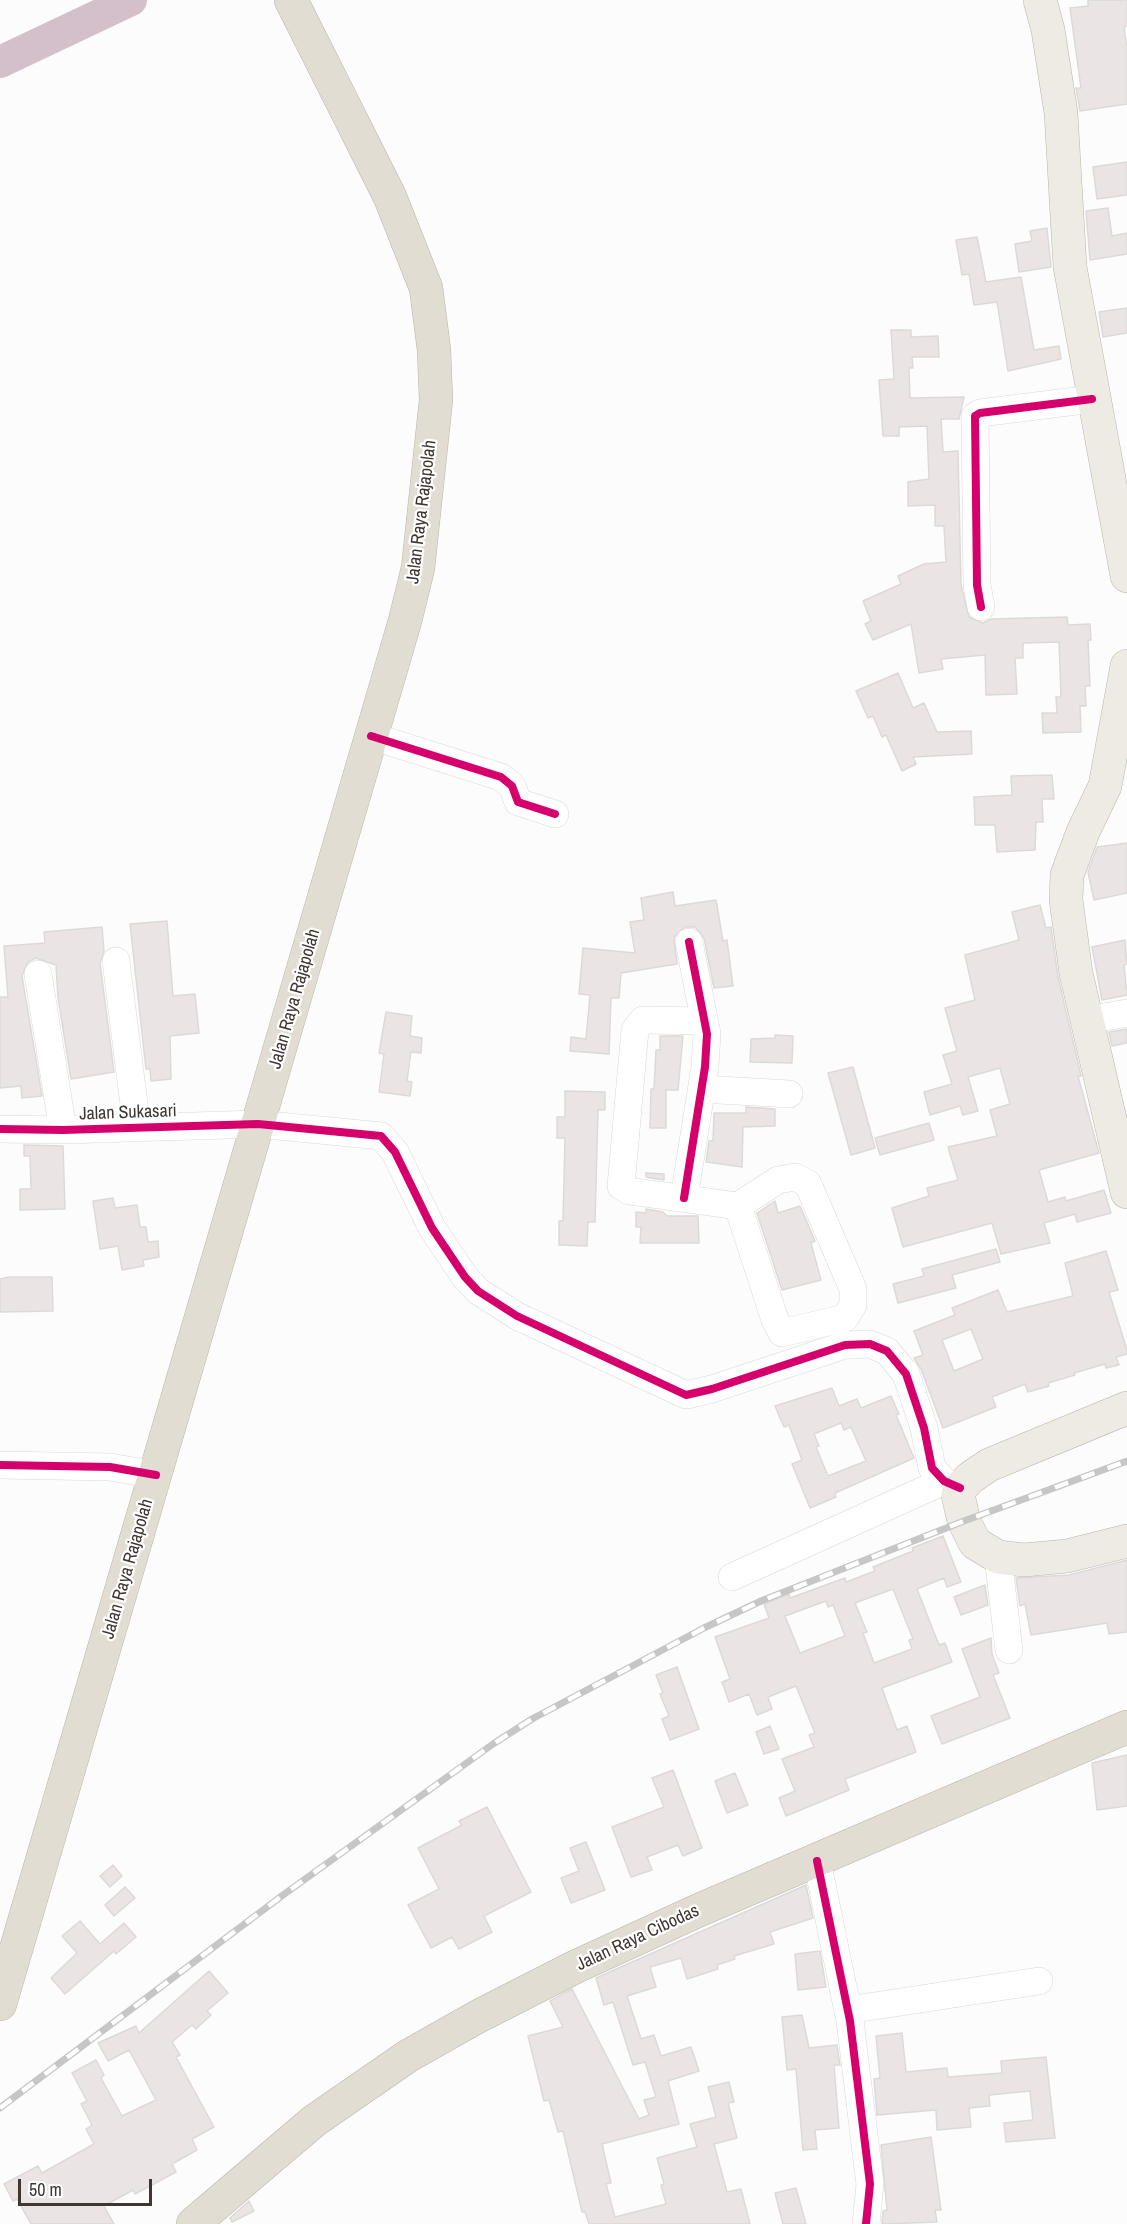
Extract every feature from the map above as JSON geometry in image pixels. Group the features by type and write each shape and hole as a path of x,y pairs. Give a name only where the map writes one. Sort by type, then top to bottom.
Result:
{"highway":[{"name":"Jalan Raya Rajapolah","path":"0,2004 156,1475 418,568 436,400 434,350 426,288 390,197 291,0"},
{"name":"Jalan Raya Cibodas","path":"199,2222 314,2121 408,2056 477,2017 575,1967 697,1911 1127,1727"}],"main road":[{"path":"1040,0 1048,30 1061,113 1070,267 1092,399 1127,576"},
{"path":"1127,666 1104,786 1083,832 1067,876 1066,900 1076,972 1127,1192"},
{"path":"1127,1408 990,1465 970,1478 952,1484 958,1495 966,1528 975,1543 998,1557 1024,1560 1067,1556 1127,1541"}],"street":[{"path":"981,608 977,585 975,416 1092,399"},
{"path":"371,736 501,777 512,786 519,802 555,814"},
{"path":"684,1198 702,1089 707,1034 689,942"},
{"path":"116,961 137,1128"},
{"path":"38,974 63,1130"},
{"path":"1087,1020 1127,1013"},
{"path":"705,1021 643,1020 634,1030 620,1182 629,1191 738,1206 778,1180 795,1177 808,1184 853,1289 853,1305 844,1318 782,1333"},
{"path":"702,1089 789,1094"},
{"name":"Jalan Sukasari","path":"0,1129 63,1130 258,1124 381,1136 395,1152 432,1228 478,1291 517,1316 686,1395 712,1389 780,1365"},
{"path":"610,1193 684,1198 726,1212 734,1222 765,1305 780,1365"},
{"path":"738,1206 775,1320 782,1333 780,1365"},
{"path":"732,1577 952,1484 932,1468 924,1428 906,1374 887,1351 870,1344 845,1345 780,1365"},
{"path":"0,1465 110,1467 156,1475"},
{"path":"998,1557 1009,1650"},
{"path":"817,1861 848,2010 870,2184 866,2224"},
{"path":"848,2010 1039,1981"}],"building":[{"path":"1088,0 1127,0 1127,26 1124,27 1127,49 1127,104 1080,111 1076,88 1081,88 1070,8 1088,6"},
{"path":"1127,162 1127,195 1097,199 1093,167"},
{"path":"1108,208 1112,236 1127,233 1127,254 1090,260 1086,211"},
{"path":"1047,228 1051,267 1019,272 1015,244 1032,241 1030,231"},
{"path":"977,237 986,282 1021,277 1034,350 1059,346 1061,359 1008,371 997,302 974,305 969,274 962,275 956,240"},
{"path":"1127,308 1127,333 1103,337 1099,312"},
{"path":"891,330 911,330 911,337 938,336 939,357 912,357 913,368 909,368 910,398 964,397 959,419 941,419 943,452 958,451 961,585 969,617 983,623 991,619 1067,617 1068,625 1090,624 1091,640 1088,640 1090,686 1085,686 1086,706 1080,706 1081,732 1043,733 1042,713 1057,713 1056,697 1061,697 1059,642 1023,643 1023,658 1015,658 1017,694 986,695 985,655 941,659 943,669 919,673 911,624 873,640 865,624 871,621 863,601 901,584 898,576 924,564 946,562 944,526 935,526 935,505 908,506 908,482 929,479 927,426 899,427 899,436 883,436 879,380 894,379"},
{"path":"898,673 913,708 924,703 937,732 971,731 972,754 913,757 916,764 902,771 886,735 882,737 873,716 868,718 856,691"},
{"path":"1052,775 1054,799 1042,799 1043,822 1036,822 1035,850 997,852 995,825 975,825 974,797 1012,795 1011,776"},
{"path":"1127,843 1127,893 1094,900 1088,872 1097,847"},
{"path":"673,892 675,906 716,900 723,941 727,940 733,986 714,988 704,938 695,927 685,927 674,937 677,964 621,973 619,998 611,998 609,1054 570,1051 571,1037 586,1039 590,995 579,994 583,948 635,953 630,922 644,920 641,898"},
{"path":"1040,905 1046,928 1051,927 1058,977 1081,1076 1078,1076 1099,1153 1039,1170 1048,1202 1065,1197 1066,1201 1104,1190 1111,1213 1077,1222 1075,1214 1044,1223 1050,1243 1001,1254 992,1223 903,1247 892,1208 929,1196 927,1188 958,1180 948,1147 997,1136 990,1110 1010,1104 1000,1068 968,1077 978,1111 963,1115 960,1106 930,1115 924,1092 952,1084 943,1055 957,1051 945,1008 975,1000 965,955 1019,940 1012,912"},
{"path":"167,921 173,996 195,994 199,1033 170,1036 171,1079 151,1081 150,1069 146,1069 130,924"},
{"path":"102,927 104,952 100,963 114,1072 71,1079 58,997 56,965 36,958 28,962 22,976 42,1096 22,1098 21,1086 0,1088 0,997 8,997 4,946 45,943 44,932"},
{"path":"1125,940 1127,964 1124,965 1127,995 1102,1000 1092,947"},
{"path":"386,1012 412,1016 410,1036 422,1038 421,1053 411,1052 407,1081 412,1082 410,1096 379,1092 384,1054 379,1053"},
{"path":"1127,1029 1127,1043 1112,1046 1109,1032"},
{"path":"775,1035 793,1036 792,1063 750,1062 751,1039 775,1038"},
{"path":"660,1036 683,1036 678,1090 666,1090 666,1128 650,1128 651,1089 654,1089 656,1050 660,1050"},
{"path":"853,1067 875,1148 851,1155 828,1073"},
{"path":"565,1091 605,1092 605,1110 598,1110 595,1222 588,1222 587,1246 559,1245 559,1221 563,1221 565,1138 557,1138 557,1117 565,1117"},
{"path":"746,1107 775,1109 775,1126 743,1127 742,1167 706,1162 709,1141 713,1141 714,1113 746,1113"},
{"path":"929,1123 934,1140 880,1155 875,1138"},
{"path":"24,1145 63,1146 65,1209 20,1210 20,1189 31,1189 30,1156 24,1156"},
{"path":"646,1173 664,1174 664,1180 646,1177"},
{"path":"113,1198 115,1208 137,1205 140,1227 146,1227 148,1242 158,1241 159,1257 143,1260 144,1266 122,1270 118,1246 100,1249 93,1201"},
{"path":"775,1201 778,1213 800,1206 815,1241 811,1243 821,1280 782,1290 757,1213"},
{"path":"646,1209 663,1212 667,1216 698,1216 699,1243 640,1243 641,1227 636,1227 636,1212 646,1213"},
{"path":"996,1249 1000,1262 952,1275 956,1288 898,1303 893,1284 924,1276 922,1269"},
{"path":"1106,1251 1118,1290 1109,1292 1127,1350 1127,1354 1116,1357 1119,1365 1106,1368 1105,1364 1074,1373 1075,1375 1048,1383 1049,1386 1028,1392 1025,1384 992,1397 996,1407 943,1428 921,1369 914,1358 923,1355 914,1331 955,1315 952,1308 998,1290 1007,1312 1073,1296 1065,1263","holes":["971,1329 983,1359 954,1371 942,1340"]},
{"path":"52,1277 53,1311 0,1312 0,1279"},
{"path":"832,1388 839,1406 857,1399 861,1408 891,1396 899,1414 896,1415 914,1458 835,1493 836,1497 810,1508 792,1464 802,1460 789,1425 784,1427 775,1406","holes":["841,1423 844,1430 851,1427 866,1461 828,1476 816,1447 819,1446 814,1434"]},
{"path":"943,1536 961,1582 947,1587 944,1578 917,1589 939,1645 945,1643 952,1662 882,1688 897,1730 907,1726 916,1752 845,1779 849,1790 786,1816 779,1798 795,1791 782,1759 814,1747 809,1735 815,1733 796,1686 768,1697 772,1709 757,1715 749,1694 729,1702 722,1682 730,1679 715,1637 769,1618 764,1604 789,1594 790,1598 845,1578 846,1582 875,1571 873,1567 913,1551 912,1548","holes":["893,1589 913,1639 909,1640 912,1649 874,1663 863,1633 867,1632 855,1603","826,1601 828,1607 833,1605 845,1636 800,1653 785,1616"]},
{"path":"1127,1560 1127,1632 1109,1634 1107,1623 1031,1635 1025,1604 1020,1606 1016,1578 1069,1575"},
{"path":"985,1585 988,1605 961,1615 954,1597"},
{"path":"991,1638 992,1654 999,1673 993,1675 1010,1718 942,1744 931,1716 980,1697 962,1649"},
{"path":"677,1667 699,1729 670,1740 662,1719 669,1716 660,1694 663,1693 656,1675"},
{"path":"770,1726 779,1749 764,1754 756,1732"},
{"path":"1127,1755 1127,1806 1097,1810 1092,1763"},
{"path":"673,1770 702,1848 683,1856 678,1845 647,1857 652,1870 631,1877 612,1827 664,1807 652,1778"},
{"path":"735,1773 748,1805 727,1813 715,1781"},
{"path":"487,1807 531,1892 484,1916 492,1932 459,1949 452,1937 431,1948 408,1905 439,1889 418,1848 462,1825 459,1821"},
{"path":"586,1842 605,1890 571,1903 561,1878 579,1871 570,1848"},
{"path":"113,1865 122,1876 110,1887 100,1876"},
{"path":"806,1885 813,1918 770,1932 774,1944 734,1956 735,1959 717,1965 718,1969 687,1979 681,1958 650,1967 656,1987 627,1996 641,2039 654,2035 661,2056 691,2047 699,2071 668,2081 679,2124 602,2144 611,2183 606,2184 615,2217 666,2204 661,2185 664,2184 657,2158 697,2147 690,2124 716,2117 708,2087 729,2082 734,2102 728,2103 737,2138 714,2144 727,2192 741,2189 750,2224 589,2224 585,2212 582,2212 563,2131 558,2132 549,2100 544,2101 528,2036 563,2027 550,2001 572,1989 639,2119 649,2115 644,2100 656,2097 645,2062 633,2065 613,2002 604,2005 596,1978"},
{"path":"125,1887 135,1898 114,1916 105,1905"},
{"path":"80,1921 100,1944 124,1923 136,1937 116,1954 114,1951 65,1994 51,1978 77,1953 62,1936"},
{"path":"820,1951 826,1987 798,1990 795,1954"},
{"path":"209,1971 228,1993 207,2011 211,2015 196,2029 192,2025 172,2042 180,2055 176,2057 214,2127 192,2139 197,2150 172,2164 176,2172 135,2194 133,2190 104,2206 114,2224 31,2224 17,2199 13,2201 4,2184 38,2166 42,2173 94,2144 86,2129 92,2125 81,2104 87,2101 72,2073 96,2060 104,2075 101,2078 122,2116 156,2100 129,2050 108,2061 98,2043 136,2026 139,2033"},
{"path":"802,2015 809,2048 837,2045 840,2065 834,2065 839,2128 815,2130 817,2149 803,2150 796,2069 787,2070 782,2017"},
{"path":"902,2033 906,2072 947,2068 948,2077 1002,2073 1001,2061 1046,2057 1055,2138 1006,2142 1004,2123 1033,2120 1030,2091 989,2095 990,2106 969,2108 971,2127 937,2130 936,2110 877,2115 874,2079 880,2078 876,2036"},
{"path":"931,2137 941,2210 935,2210 937,2222 882,2224 883,2211 887,2210 881,2145"},
{"path":"796,2188 806,2224 783,2224 775,2193"},
{"path":"249,2201 254,2211 232,2222 230,2218"}],"waterway":[{"path":"0,62 131,0"}],"railway":[{"path":"0,2108 283,1895 493,1744 532,1719 704,1628 761,1601 964,1521 1127,1461"}],"cycle path":[{"path":"981,607 977,585 975,416 980,413 1092,399"},
{"path":"371,736 501,777 512,786 518,802 555,814"},
{"path":"684,1198 705,1067 707,1034 689,942"},
{"path":"0,1129 63,1130 258,1124 381,1136 395,1152 432,1228 465,1277 478,1291 517,1316 686,1395 712,1389 845,1345 870,1344 887,1351 906,1374 924,1428 932,1468 944,1481 960,1488"},
{"path":"0,1465 110,1467 156,1475"},
{"path":"817,1861 850,2021 870,2184 866,2224"}]}
